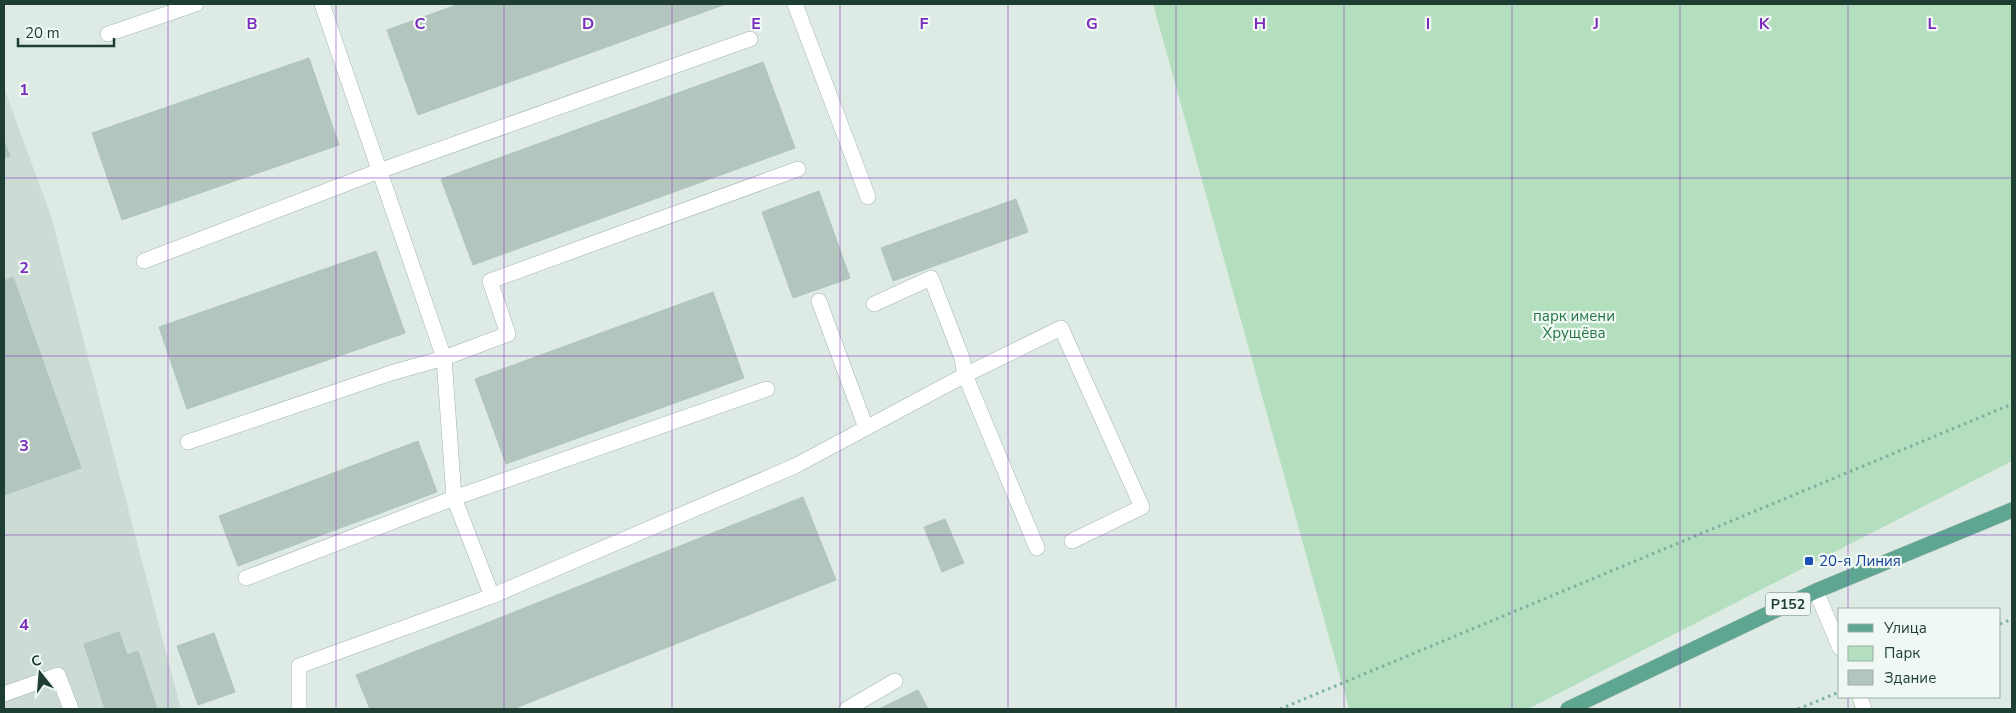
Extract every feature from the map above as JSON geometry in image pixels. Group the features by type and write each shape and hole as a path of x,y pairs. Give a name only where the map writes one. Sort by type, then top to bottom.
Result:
{"main road":[{"name":"Р152","path":"1568,709 1816,591 2012,510"}],"street":[{"path":"108,34 196,4"},
{"path":"322,4 444,358 454,498 492,596"},
{"path":"795,4 868,197"},
{"path":"144,261 380,171 750,38"},
{"path":"188,442 391,373 444,358 508,334 490,282 798,169"},
{"path":"874,304 930,278 962,358 965,375 1036,548"},
{"path":"819,301 866,428"},
{"path":"299,709 299,666 492,596 795,466 965,375 1061,328 1142,507 1072,541"},
{"path":"246,578 454,498 766,389"},
{"path":"1816,591 1838,643"},
{"path":"4,694 58,675 71,709"},
{"path":"847,709 895,680"}],"path":[{"path":"1280,709 2012,404"},
{"path":"1798,709 1838,693"}],"shaded area":[{"path":"4,88 51,216 181,709 4,709"}],"green space":[{"name":"парк имени Хрущёва","path":"1153,4 2012,4 2012,461 1528,709 1349,709"}],"building":[{"path":"459,4 726,4 418,115 387,30"},
{"path":"309,58 339,145 122,220 92,133"},
{"path":"763,62 795,148 473,265 441,179"},
{"path":"4,141 10,156 4,158"},
{"path":"819,191 850,278 793,298 762,212"},
{"path":"1016,199 1028,232 893,281 881,248"},
{"path":"376,251 405,333 187,409 159,327"},
{"path":"13,277 81,468 4,495 4,281"},
{"path":"713,292 744,378 506,464 475,379"},
{"path":"418,441 437,492 238,566 219,516"},
{"path":"803,497 836,580 513,709 370,709 356,675"},
{"path":"945,519 964,563 942,572 924,527"},
{"path":"119,632 127,655 138,651 157,709 105,709 84,644"},
{"path":"214,633 235,692 198,705 177,646"},
{"path":"918,690 928,709 879,709"}],"place":[{"name":"20-я Линия","path":"1809,561"}]}
